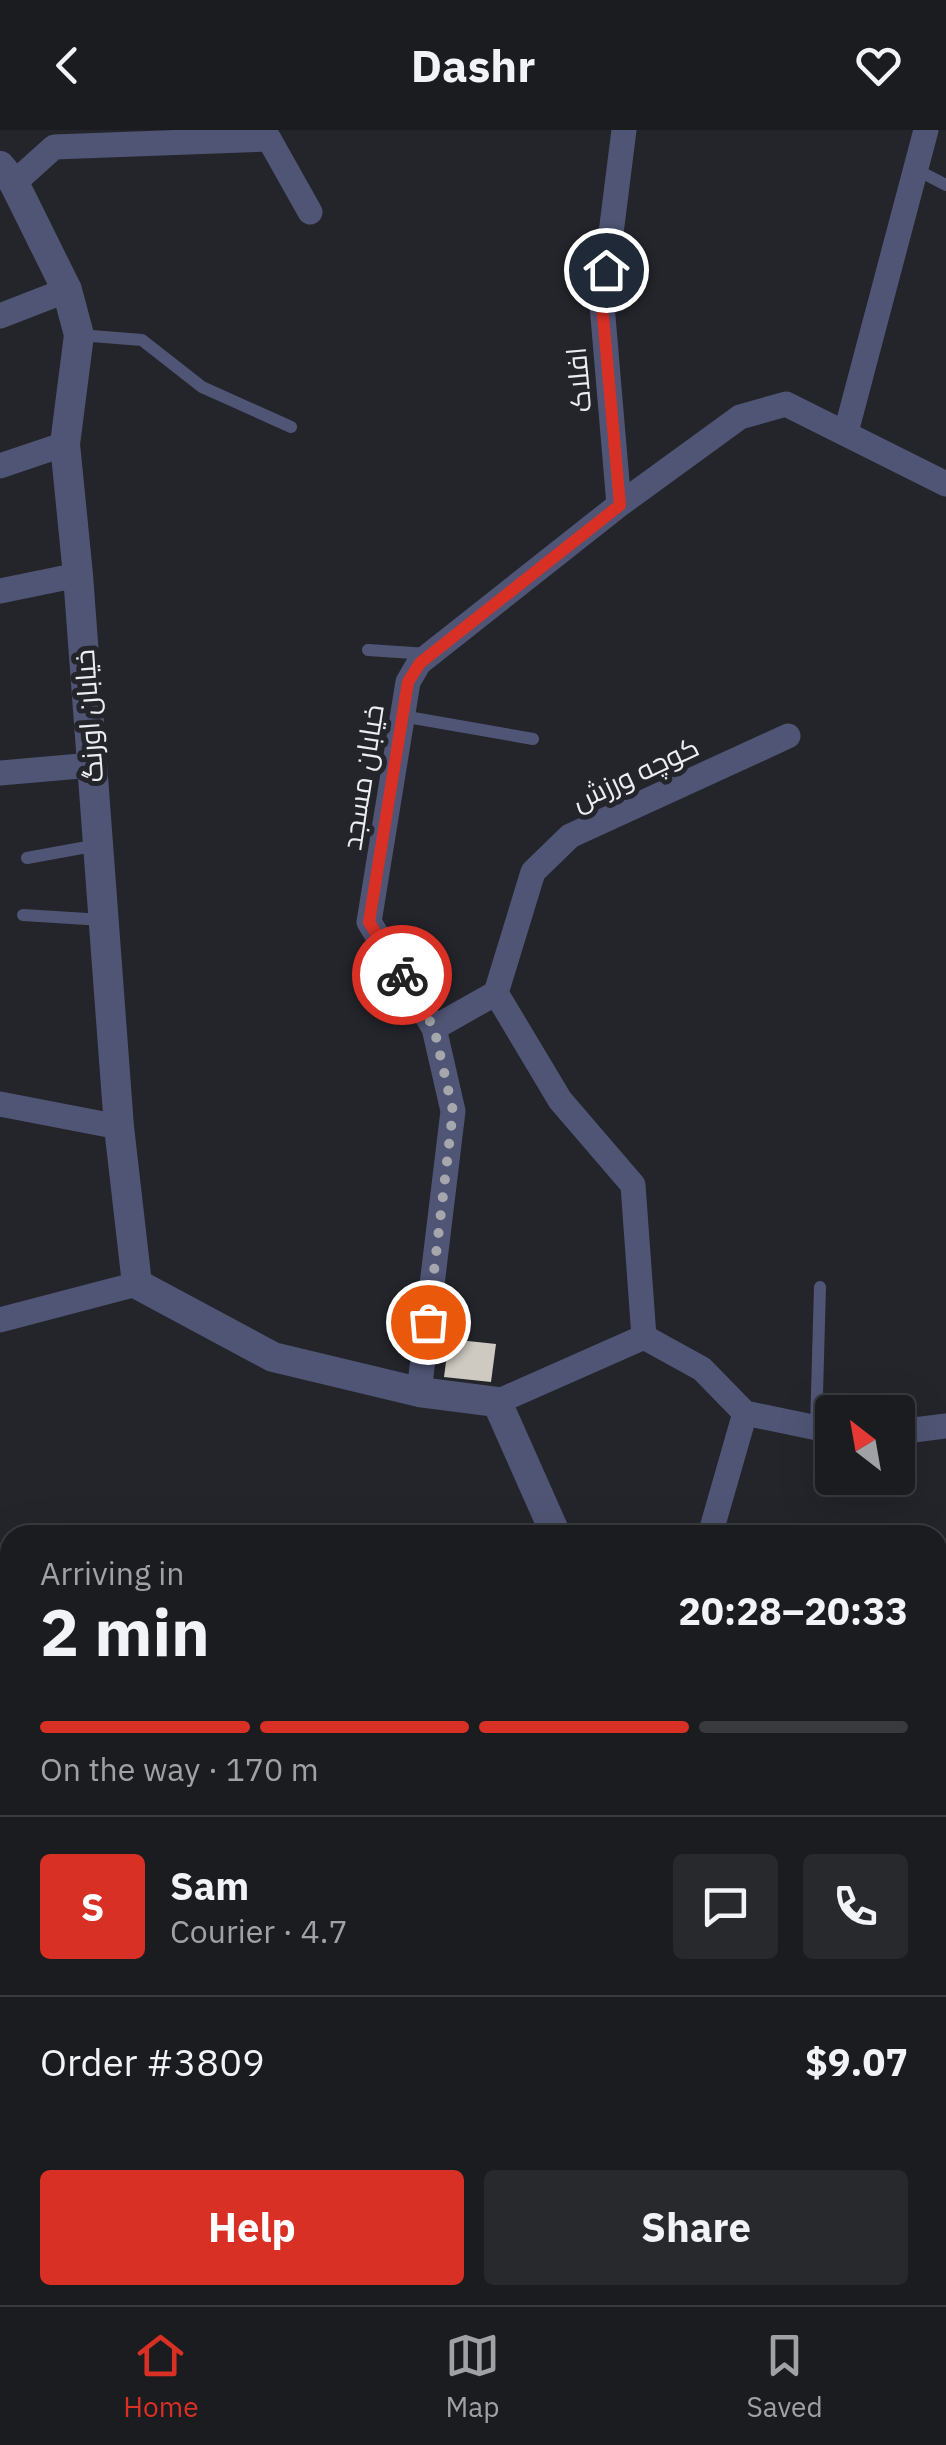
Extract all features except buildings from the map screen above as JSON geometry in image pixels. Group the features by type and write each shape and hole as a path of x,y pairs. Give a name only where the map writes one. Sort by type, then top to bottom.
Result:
{"street":[{"name":"افلاک","path":"620,505 602,305 624,130"},
{"path":"846,432 926,130"},
{"path":"7,174 54,146 269,139 310,212"},
{"name":"خیابان اورنگ","path":"7,174 67,290 79,335 65,444 118,1127 137,1284"},
{"path":"0,316 67,290"},
{"name":"خیابان مسجد","path":"419,1392 453,1111 434,1028 369,922 408,682 430,654 620,505 740,418 786,404 946,484"},
{"path":"0,466 65,444"},
{"path":"0,591 78,575"},
{"name":"کوچه ورزش","path":"496,994 533,872 570,836 788,736"},
{"path":"0,773 92,765"},
{"path":"434,1028 496,994 560,1100 634,1184 644,1337"},
{"path":"0,1104 118,1127"},
{"path":"0,1320 137,1284 273,1358 419,1392 497,1402 644,1337"},
{"path":"644,1337 702,1369 744,1413 815,1428"},
{"path":"497,1402 552,1525"},
{"path":"713,1525 744,1413"},
{"path":"915,1430 946,1426"}],"lane":[{"path":"916,169 946,185"},
{"path":"79,335 142,340 202,387 290,428"},
{"path":"368,650 430,654"},
{"path":"402,716 533,739"},
{"path":"27,858 98,845"},
{"path":"23,915 103,920"},
{"path":"820,1288 823,1395"}],"way so far":[{"path":"402,975 434,1028 453,1111 428,1322"}],"route":[{"path":"402,975 369,922 408,682 420,663 620,505 602,305 606,270"}]}
